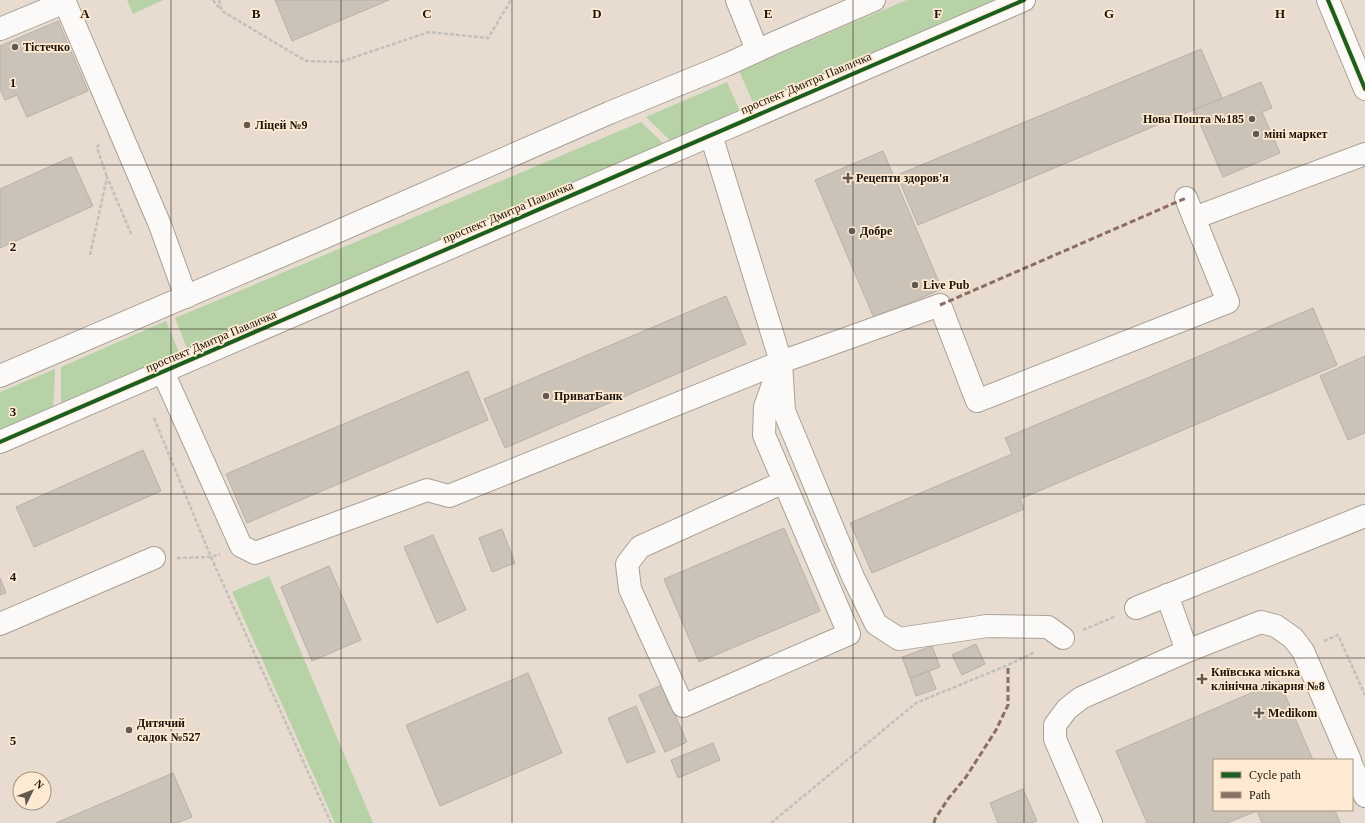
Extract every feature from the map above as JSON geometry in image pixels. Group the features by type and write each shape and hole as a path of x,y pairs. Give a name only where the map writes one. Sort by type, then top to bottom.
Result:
{"street":[{"path":"737,0 757,50"},
{"path":"0,376 610,113 726,65 757,50 874,0"},
{"name":"проспект Дмитра Павличка","path":"0,442 1024,0"},
{"path":"0,29 64,1 160,225 186,296"},
{"path":"1330,3 1365,89"},
{"path":"711,136 781,362 784,410 853,577 876,624 899,639 987,626 1048,627 1063,638"},
{"path":"1194,218 1365,154"},
{"path":"163,372 241,546 255,553 427,490 449,496 781,362 940,305 977,401 1228,302 1186,198"},
{"path":"781,362 765,407 764,435 784,482 848,634 683,706 630,589 627,564 640,547 784,482"},
{"path":"1136,608 1365,516"},
{"path":"0,624 154,558"},
{"path":"1168,595 1187,651"},
{"path":"1091,823 1055,739 1055,725 1067,709 1081,698 1187,651 1261,622 1276,626 1293,638 1303,651 1350,759"},
{"path":"1353,768 1365,796"}],"path":[{"path":"213,0 222,11 306,61 340,62 429,32 488,38 511,0"},
{"path":"219,0 222,11"},
{"path":"90,255 107,177 132,236"},
{"path":"154,418 211,557 331,823"},
{"path":"154,558 211,557"},
{"path":"771,823 916,703 1008,665 1063,638 1136,608"},
{"path":"1338,635 1365,695"}],"green space":[{"path":"127,0 163,0 133,14"},
{"path":"907,0 1010,0 756,109 739,71"},
{"path":"727,82 744,120 677,147 646,117"},
{"path":"641,122 669,149 189,353 175,318"},
{"path":"166,321 181,357 61,408 61,367"},
{"path":"55,369 53,412 0,435 0,392"},
{"path":"269,576 373,823 335,823 232,592"}],"building":[{"path":"275,0 389,0 292,41"},
{"path":"58,21 88,91 27,117 17,95 5,100 0,89 0,46"},
{"path":"1201,49 1222,98 918,225 897,175"},
{"path":"1261,82 1272,108 1262,112 1280,153 1223,177 1194,110"},
{"path":"883,151 942,289 874,318 815,180"},
{"path":"71,157 93,206 0,248 0,189"},
{"path":"726,296 746,344 505,448 484,399"},
{"path":"1313,308 1337,365 1020,499 1024,509 872,573 850,523 1012,454 1005,438"},
{"path":"1365,356 1365,433 1348,440 1320,376"},
{"path":"468,371 488,420 247,523 226,474"},
{"path":"143,450 161,491 34,547 16,507"},
{"path":"784,528 820,611 699,662 664,579"},
{"path":"502,529 515,563 492,572 479,538"},
{"path":"433,535 466,610 437,623 404,547"},
{"path":"329,566 361,640 312,661 281,587"},
{"path":"0,578 6,593 0,595"},
{"path":"976,644 985,664 962,675 952,655"},
{"path":"932,646 940,667 910,678 902,657"},
{"path":"929,671 936,689 916,696 910,678"},
{"path":"528,673 562,753 440,806 406,725"},
{"path":"1279,681 1313,759 1213,759 1213,811 1257,811 1227,823 1147,823 1116,751"},
{"path":"662,685 687,742 665,752 639,695"},
{"path":"636,706 655,752 627,763 608,718"},
{"path":"713,743 720,760 678,778 671,760"},
{"path":"173,773 192,817 177,823 56,823"},
{"path":"1023,789 1037,821 1031,823 998,823 990,803"},
{"path":"1257,811 1335,811 1340,823 1262,823"}],"marked path":[{"path":"940,305 1186,198"},
{"path":"934,823 948,799 966,777 996,730 1008,705 1008,665"}],"cycle path":[{"path":"0,442 1024,0"},
{"path":"1328,0 1365,89"}],"place":[{"name":"Тістечко","path":"15,47"},
{"name":"Нова Пошта №185","path":"1252,119"},
{"name":"Ліцей №9","path":"247,125"},
{"name":"міні маркет","path":"1256,134"},
{"name":"Рецепти здоров'я","path":"848,178"},
{"name":"Добре","path":"852,231"},
{"name":"Live Pub","path":"915,285"},
{"name":"ПриватБанк","path":"546,396"},
{"name":"Київська міська клінічна лікарня №8","path":"1202,679"},
{"name":"Medikom","path":"1259,713"},
{"name":"Дитячий садок №527","path":"129,730"}]}
